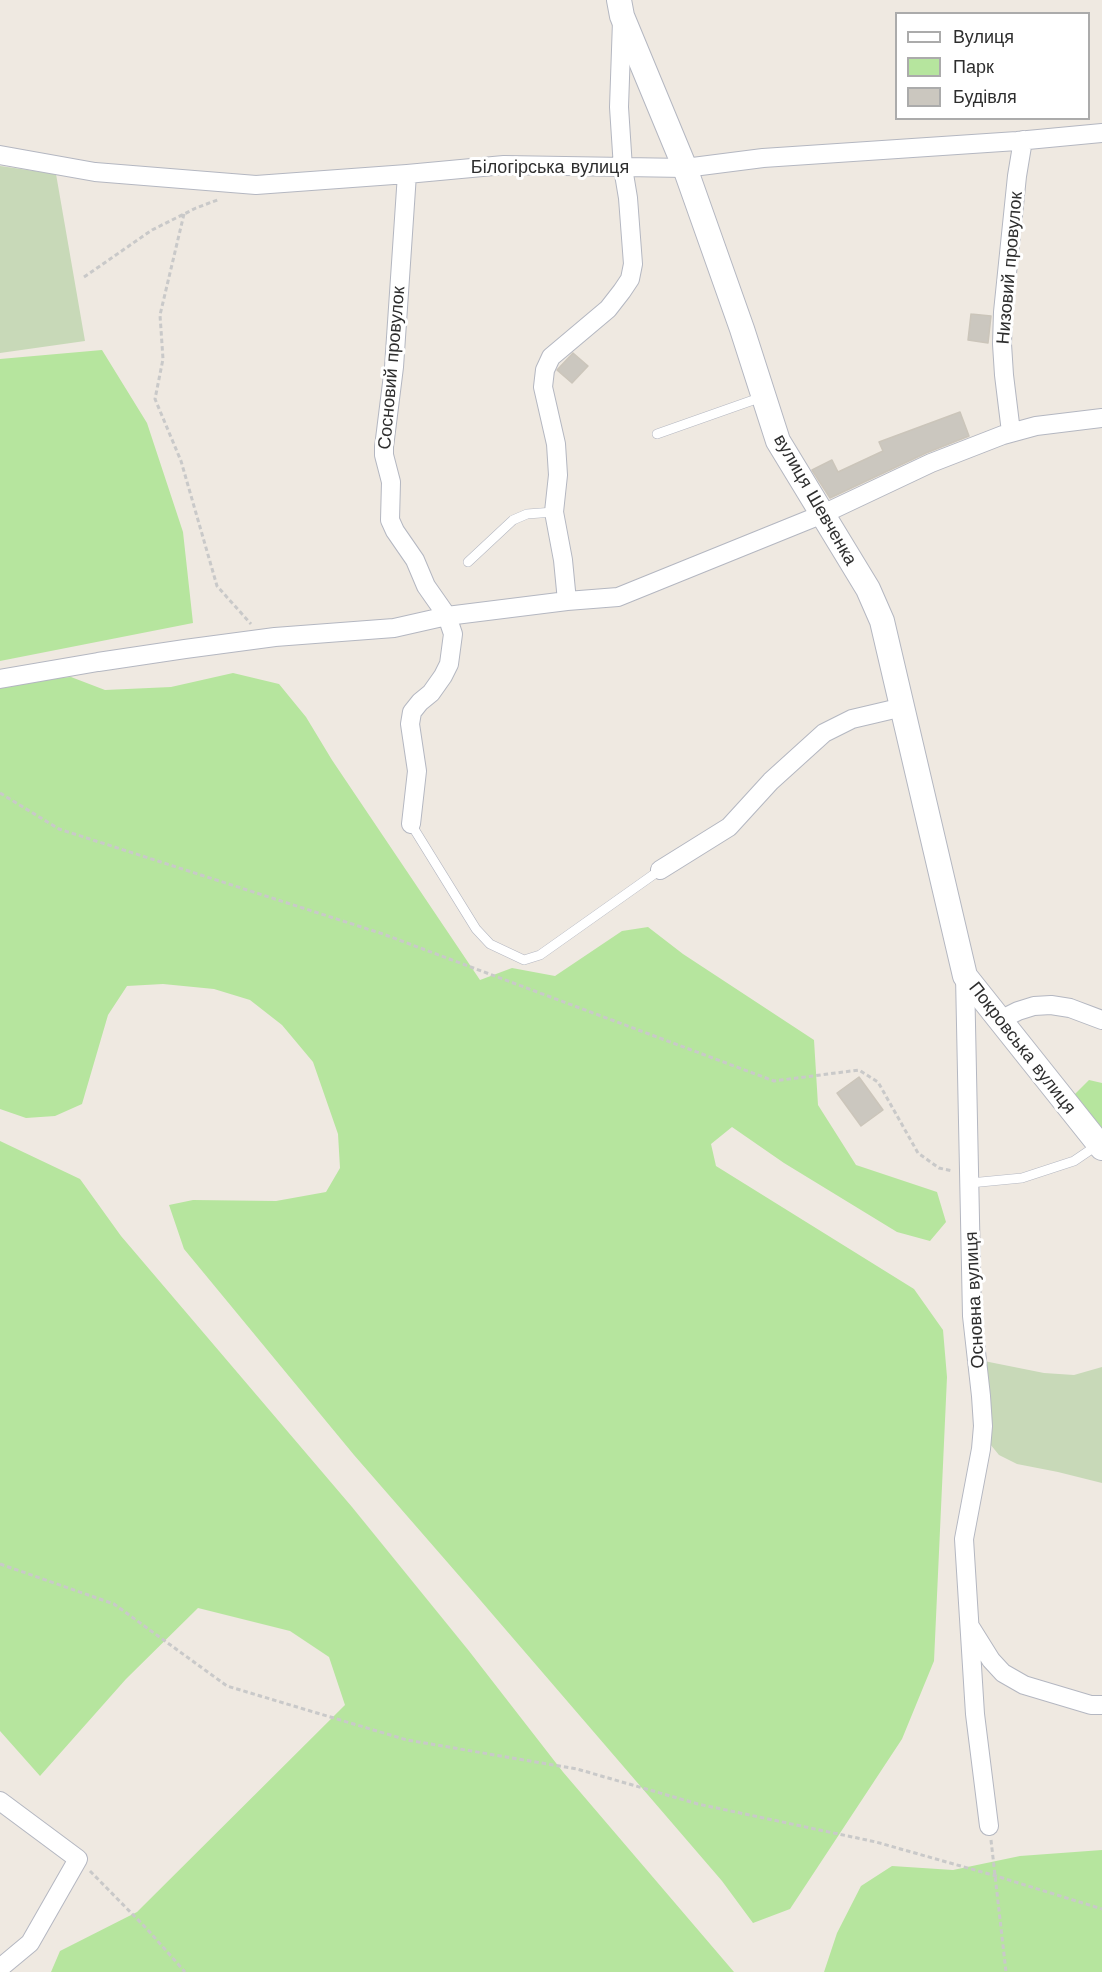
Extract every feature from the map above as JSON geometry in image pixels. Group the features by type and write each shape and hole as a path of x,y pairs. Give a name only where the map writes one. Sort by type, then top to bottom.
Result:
{"street":[{"path":"567,601 563,560 554,512 558,475 556,444 543,387 545,370 551,357 608,309 630,279 633,264 619,107 621,8"},
{"name":"вулиця Шевченка","path":"621,8 685,168 742,329 778,441 868,589 882,621 965,976"},
{"name":"Білогірська вулиця","path":"0,155 95,172 256,185 504,165 685,168 763,158 1102,133"},
{"name":"Низовий провулок","path":"1011,432 1004,375 1003,322 1017,176 1023,140"},
{"name":"Сосновий провулок","path":"407,174 394,367 384,455 391,482 390,519 395,531 415,560 426,586 447,616"},
{"path":"0,679 98,662 264,639 394,628 447,616 618,597 823,514 931,463 1011,432 1036,426 1102,418"},
{"path":"411,824 417,771 410,724 412,712 432,693 449,664 453,634 447,616"},
{"path":"660,870 729,828 771,781 824,733 852,719 903,707"},
{"name":"Покровська вулиця","path":"965,976 1100,1146"},
{"name":"Основна вулиця","path":"965,976 972,1316 983,1426 981,1449 964,1539 972,1674 989,1826"},
{"path":"1000,1020 1034,1006 1051,1005 1070,1008 1102,1020"},
{"name":"Основна вулиця","path":"968,1623 999,1670 1024,1685 1091,1705 1102,1705"},
{"path":"0,1801 78,1859 30,1942 0,1968"}],"lane":[{"path":"657,434 763,397"},
{"path":"468,562 513,520 527,514 554,512"},
{"path":"411,824 476,929 490,944 525,960 540,956 660,870"},
{"path":"970,1178 1022,1178 1074,1161 1100,1146"},
{"path":"972,1674 988,1666 999,1670"}],"path":[{"path":"84,277 152,230 226,196"},
{"path":"184,214 160,315 163,359 155,399 181,461 217,586 264,639"},
{"path":"0,794 59,829 383,934 774,1081 860,1070 878,1082 918,1153 939,1168 970,1178"},
{"path":"0,1564 114,1604 227,1686 407,1740 577,1769 698,1804 876,1842 1102,1909"},
{"path":"989,1826 1006,1972"},
{"path":"78,1859 147,1929 185,1972"}],"green space":[{"path":"0,166 56,174 85,341 0,353"},
{"path":"102,350 147,423 183,532 193,623 0,661 0,359"},
{"path":"233,673 279,684 306,717 332,760 480,980 512,968 555,976 622,931 648,927 683,954 814,1040 818,1105 856,1165 937,1192 946,1222 930,1241 897,1232 784,1163 732,1127 711,1144 716,1166 914,1289 943,1330 947,1377 934,1661 902,1739 790,1909 753,1923 722,1881 354,1455 184,1249 169,1205 193,1200 276,1201 326,1192 340,1168 338,1134 313,1062 282,1025 250,1000 214,989 163,984 127,986 108,1015 82,1104 55,1116 26,1118 0,1109 0,688 27,680 71,677 105,690 171,687"},
{"path":"1089,1080 1102,1083 1102,1132 1073,1096"},
{"path":"0,1141 80,1179 121,1236 352,1507 469,1651 563,1772 734,1972 51,1972 60,1951 137,1912 345,1705 329,1657 290,1631 198,1608 126,1679 40,1776 0,1731"},
{"path":"984,1361 1044,1373 1074,1375 1102,1367 1102,1483 1017,1464 999,1455 990,1444"},
{"path":"1102,1850 1102,1972 824,1972 837,1933 861,1886 892,1866 953,1870 1020,1856"}],"building":[{"path":"971,314 991,316 988,343 968,340"},
{"path":"573,353 588,366 572,383 557,370"},
{"path":"960,412 969,436 926,453 830,498 812,470 832,460 838,472 883,451 879,442"},
{"path":"859,1077 883,1110 861,1126 837,1093"}]}
